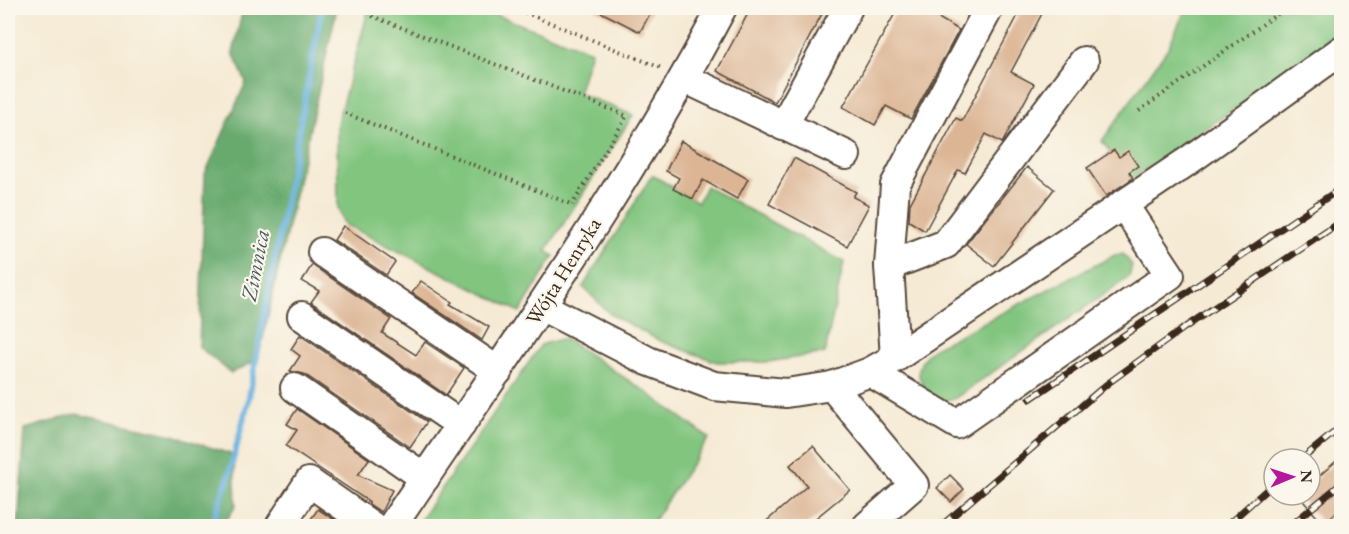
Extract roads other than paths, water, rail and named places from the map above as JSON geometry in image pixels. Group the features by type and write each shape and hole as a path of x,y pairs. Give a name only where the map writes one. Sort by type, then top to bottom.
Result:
{"street":[{"name":"Wójta Henryka","path":"392,526 542,306 684,78 722,8"},
{"path":"783,126 848,8"},
{"path":"895,358 890,266 895,185 989,8"},
{"path":"542,306 648,362 714,386 786,393 832,386 870,372 895,358 1188,161 1341,50"},
{"path":"890,266 946,244 1084,61"},
{"path":"684,78 846,155"},
{"path":"870,372 957,424 1170,275 1123,204"},
{"path":"322,252 498,371"},
{"path":"302,316 461,425"},
{"path":"832,386 914,485 867,526"},
{"path":"295,388 425,478"},
{"path":"280,526 309,482 372,526"}],"waterway":[{"name":"Zimnica","path":"211,526 228,479 248,402 322,8"}],"railway":[{"path":"1030,399 1338,190"},
{"path":"941,526 1107,384 1184,328 1342,221"},
{"path":"1317,447 1342,426"},
{"path":"1290,526 1342,483"},
{"path":"1226,526 1262,494"}]}
